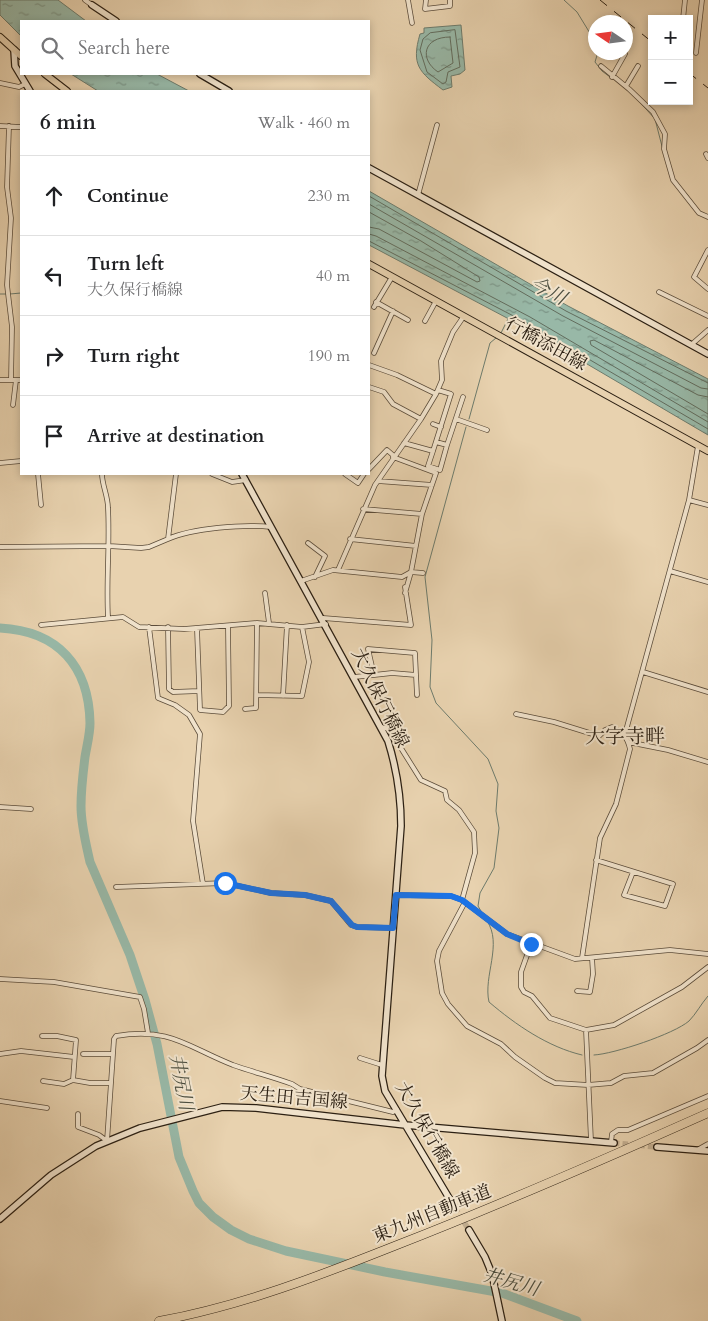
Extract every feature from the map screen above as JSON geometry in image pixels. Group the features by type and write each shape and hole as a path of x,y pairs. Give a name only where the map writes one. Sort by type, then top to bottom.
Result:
{"highway":[{"name":"東九州自動車道","path":"159,1321 220,1307 314,1278 523,1194 708,1113"}],"main road":[{"path":"92,5 114,20"},
{"path":"0,37 20,55"},
{"path":"14,50 15,66 20,74"},
{"path":"20,75 29,90"},
{"path":"46,75 66,90"},
{"path":"202,75 227,90"},
{"path":"370,169 708,354"},
{"name":"行橋添田線","path":"370,265 708,451"},
{"name":"大久保行橋線","path":"244,477 381,727 388,741 395,764 401,794 396,895 382,1076 385,1091 455,1208"},
{"name":"天生田吉国線","path":"0,1219 51,1175 107,1141 161,1123 222,1108 240,1106 405,1125 612,1142"},
{"path":"657,1147 708,1151"},
{"path":"469,1230 492,1274 502,1321"}],"street":[{"path":"85,0 92,5"},
{"path":"408,0 412,23"},
{"path":"426,0 425,9 450,6 450,0"},
{"path":"683,15 685,0"},
{"path":"696,53 702,0"},
{"path":"612,77 622,60"},
{"path":"601,66 612,77 626,86 652,112 665,134 664,149 673,180 699,213 708,217"},
{"path":"626,86 638,66"},
{"path":"0,83 19,87 26,84"},
{"path":"418,195 437,125"},
{"path":"0,126 20,127"},
{"path":"9,126 7,180 11,218 7,285 12,327 11,380"},
{"path":"708,250 694,277 708,289"},
{"path":"374,307 392,277"},
{"path":"659,292 708,316"},
{"path":"425,321 436,301"},
{"path":"376,302 408,320"},
{"path":"374,353 393,311"},
{"path":"338,570 363,509 378,481 421,420 437,392 442,380 441,361 453,332 464,316"},
{"path":"691,345 708,330"},
{"path":"370,365 437,392 451,394 428,466 440,470 463,397"},
{"path":"0,380 19,380 13,405"},
{"path":"370,387 384,392 393,404 421,420"},
{"path":"444,416 487,430"},
{"path":"433,424 441,427"},
{"path":"436,442 447,445"},
{"path":"404,443 433,451"},
{"path":"582,958 600,838 616,804 630,749 625,734 690,500 698,446"},
{"path":"370,468 387,450 394,457 436,473 422,514 406,593"},
{"path":"0,463 20,461"},
{"path":"38,475 41,505"},
{"path":"102,475 108,498 109,546 106,591 108,617"},
{"path":"168,539 176,475"},
{"path":"214,475 232,482 244,477"},
{"path":"346,475 358,483 363,475"},
{"path":"378,481 432,485"},
{"path":"690,500 708,505"},
{"path":"363,509 422,514"},
{"path":"0,547 149,547 181,532 251,525 271,527"},
{"path":"350,539 416,546"},
{"path":"308,542 325,556 315,576"},
{"path":"301,582 338,570 402,577 411,572 423,573"},
{"path":"670,571 708,582"},
{"path":"322,618 411,625 405,587"},
{"path":"266,593 269,623"},
{"path":"41,625 108,617 123,617 139,627 198,629 257,623 302,627 326,624"},
{"path":"245,708 256,708 257,623"},
{"path":"283,696 287,625"},
{"path":"198,629 200,710 223,712 229,706 228,626"},
{"path":"149,627 158,698 175,705 189,715 200,734 192,821 203,884"},
{"path":"168,627 168,689 173,692 199,691"},
{"path":"257,695 302,696 308,662 302,627"},
{"path":"374,675 368,649 414,653 417,695"},
{"path":"643,672 708,692"},
{"path":"354,677 392,673 416,675"},
{"path":"516,714 554,722 599,736 608,727 625,734"},
{"path":"381,727 390,729 421,780 445,791 447,800 459,810 474,832 475,853 463,902 439,951 437,961 442,993 448,1004 468,1026 501,1044 545,1078 555,1083 611,1083 624,1076 653,1073 708,1040"},
{"path":"628,742 708,762"},
{"path":"0,807 30,809"},
{"path":"596,860 673,884 665,906 624,895 633,872"},
{"path":"116,887 225,883 271,893 314,897 331,901 352,925 357,927 393,928"},
{"path":"396,895 451,896 463,902 507,934 575,958 670,950 708,954"},
{"path":"531,944 521,972 521,987 536,1000 550,1018 586,1030 614,1026 682,987 708,967"},
{"path":"577,991 590,992 593,974 592,958"},
{"path":"0,979 54,982 140,997 149,1033"},
{"path":"586,1030 591,1141"},
{"path":"107,1141 112,1091 110,1083 116,1036 149,1033 170,1036 188,1042 233,1064 292,1084 300,1089 393,1112 397,1110"},
{"path":"42,1036 57,1036 76,1040 73,1080"},
{"path":"0,1054 21,1050 74,1057"},
{"path":"83,1054 113,1054"},
{"path":"360,1058 382,1065"},
{"path":"43,1081 64,1084 73,1080 90,1083 110,1083"},
{"path":"612,1142 612,1134 618,1130 628,1130 708,1096"},
{"path":"0,1101 47,1108"},
{"path":"78,1114 78,1127 99,1135 107,1141"},
{"path":"697,1150 708,1144"}],"water":[{"path":"0,0 58,0 85,20 20,20 20,35 0,15"},
{"path":"461,25 465,70 460,74 451,76 452,87 443,90 428,78 419,67 416,53 420,34 424,33 424,28"},
{"path":"73,75 159,75 187,90 96,90"},
{"name":"今川","path":"370,192 568,306 708,379 708,435 524,327 370,246"}],"waterway":[{"path":"564,0 577,12 588,30"},
{"path":"596,60 595,62 602,71 610,77"},
{"path":"614,79 620,84"},
{"path":"638,100 655,119 665,158"},
{"path":"686,193 700,212"},
{"path":"10,294 20,293"},
{"path":"0,294 6,294"},
{"path":"501,333 508,319"},
{"path":"469,419 490,343 496,338"},
{"path":"466,427 425,577 432,640 430,687 436,703 488,759 498,784 496,811 499,828 494,868 480,893 478,906 481,911"},
{"name":"井尻川","path":"0,628 38,636 54,644 66,655 84,685 90,723 81,800 84,834 90,862 130,955 145,1000 157,1044 179,1157 199,1203 213,1217 231,1230 249,1239 286,1251 385,1272 502,1293 577,1321"},
{"path":"487,921 493,940 488,982 489,1002 510,1019 545,1041 582,1055"},
{"path":"594,1055 643,1043 671,1032 689,1021 708,996"}],"tunnel":[{"path":"614,1143 657,1147"},
{"path":"455,1208 469,1230"}],"railway":[{"path":"600,0 648,39"},
{"path":"693,76 708,88"}],"district":[{"name":"大字寺畔","path":"625,736"}],"route":[{"path":"225,883 271,893 305,895 331,901 352,925 357,927 393,928 396,895 451,896 462,900 464,904 507,934 531,944"}]}
